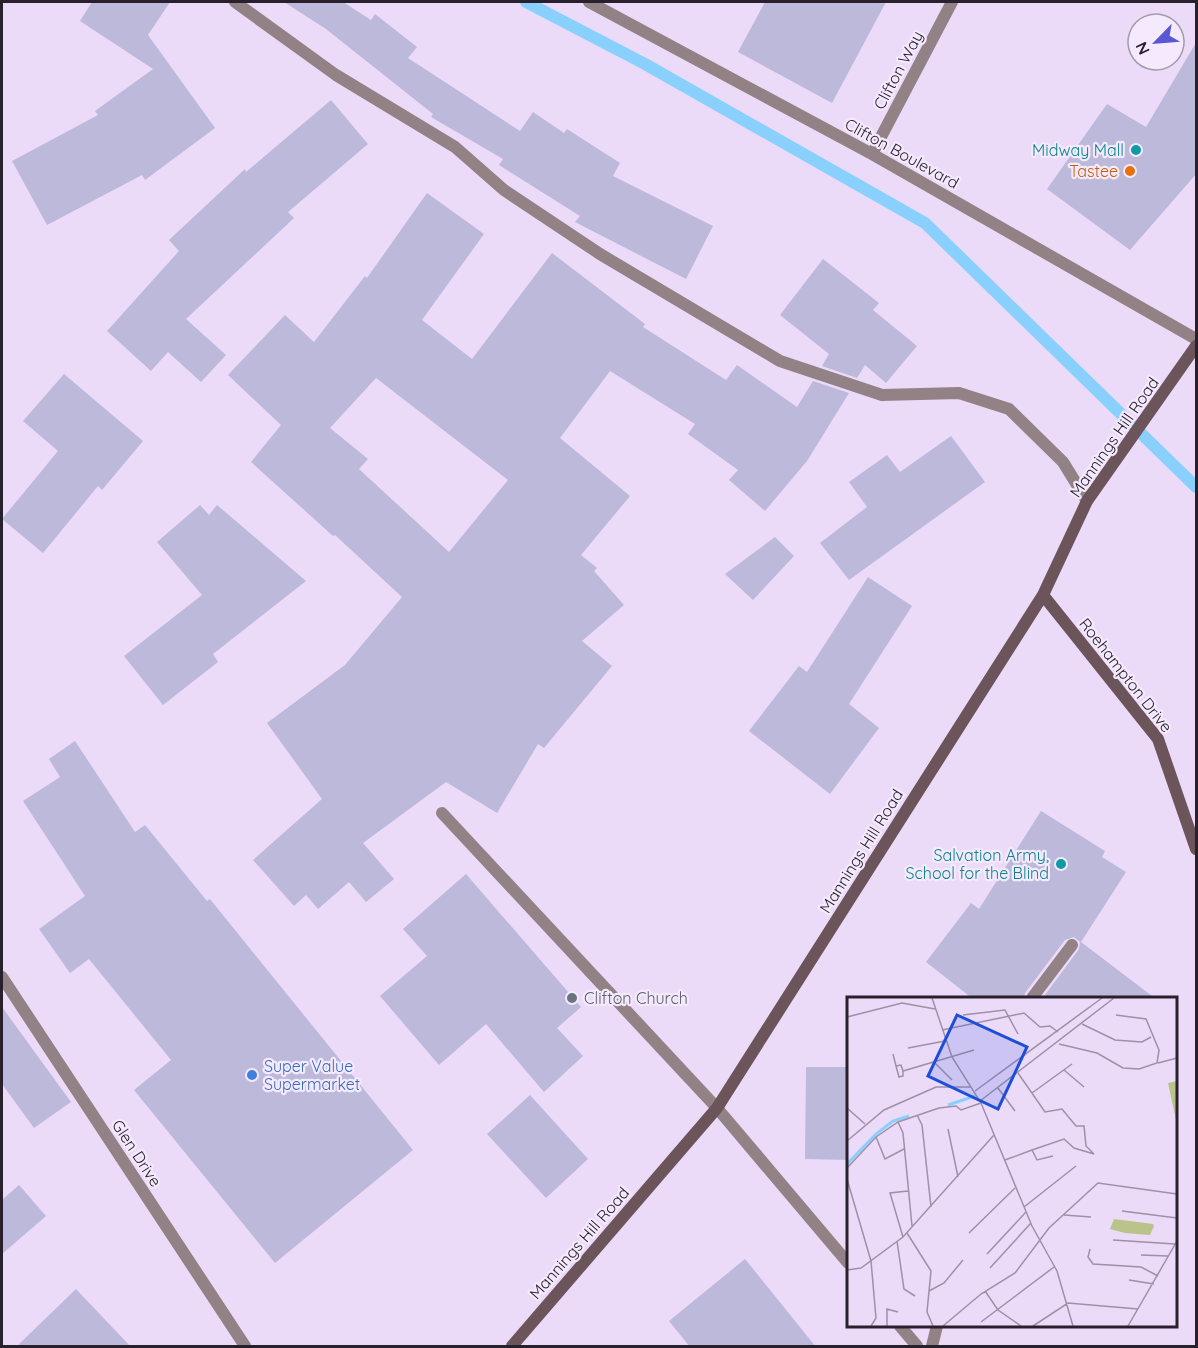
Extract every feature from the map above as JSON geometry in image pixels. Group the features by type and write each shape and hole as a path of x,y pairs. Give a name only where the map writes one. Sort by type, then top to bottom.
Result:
{"main road":[{"name":"Mannings Hill Road","path":"512,1347 717,1108 1043,595 1087,501 1197,346"},
{"name":"Roehampton Drive","path":"1043,595 1158,739 1197,849"}],"street":[{"path":"235,2 336,75 455,147 504,190 581,241 780,361 882,396 959,393 1009,410 1063,462 1087,501"},
{"name":"Clifton Boulevard","path":"589,2 872,154 1197,339"},
{"name":"Clifton Way","path":"872,154 952,2"},
{"path":"442,813 717,1108 847,1261"},
{"path":"1033,997 1072,945"},
{"name":"Glen Drive","path":"2,977 245,1347"},
{"path":"901,1327 917,1347"},
{"path":"932,1347 937,1327"}],"building":[{"path":"92,2 170,2 148,35 215,128 145,180 142,175 47,225 12,161 98,115 95,111 153,69 80,21"},
{"path":"284,2 343,2 371,20 375,14 417,47 408,58 520,131 533,112 564,133 567,129 620,163 613,176 713,226 686,279 575,222 580,216 499,165 503,159 431,117 433,114 326,29"},
{"path":"765,2 886,2 832,103 738,52"},
{"name":"Midway Mall","path":"1197,41 1197,173 1130,250 1047,189 1107,104 1146,127 1179,72 1186,72 1186,60"},
{"path":"331,100 368,144 288,212 294,218 186,319 226,355 201,382 168,352 151,371 107,331 179,251 169,240 245,169 246,172"},
{"path":"427,193 484,234 422,320 472,359 552,253 645,324 643,327 726,380 737,365 797,407 813,381 849,393 807,461 765,511 729,480 738,470 688,434 695,424 610,371 560,438 630,496 581,555 597,568 594,571 624,605 582,641 612,666 544,748 538,744 497,813 446,782 363,843 394,879 366,902 349,882 318,909 306,895 294,906 253,860 322,799 267,723 345,665 402,597 251,462 281,425 228,375 285,315 314,342 365,276 367,278","holes":["376,378 508,480 449,552 359,469 368,459 330,428"]},
{"path":"823,259 879,303 873,310 917,346 886,383 865,365 857,378 822,366 829,354 780,315"},
{"path":"64,374 143,441 102,490 98,486 43,553 2,519 58,451 23,421"},
{"path":"951,436 985,482 849,580 820,543 867,507 849,482 887,455 900,472"},
{"path":"200,505 209,515 217,505 306,581 213,654 218,662 163,705 124,656 202,595 157,542"},
{"path":"775,537 794,556 753,600 725,574"},
{"path":"868,577 912,606 849,704 879,728 830,794 749,731 799,666 807,672"},
{"name":"Super Value Supermarket","path":"75,741 135,832 145,825 207,901 210,899 413,1150 275,1263 134,1090 171,1060 89,959 70,973 39,929 85,896 23,801 60,777 49,759"},
{"path":"1041,811 1105,851 1102,857 1126,872 1081,942 1153,997 1043,997 1079,949 1080,942 1074,937 1065,940 1024,997 970,997 926,962 971,903 979,909"},
{"path":"466,874 581,1007 557,1028 583,1056 544,1092 486,1024 439,1065 380,996 427,956 403,929"},
{"path":"2,1007 71,1102 34,1128 2,1084"},
{"path":"806,1067 847,1067 847,1160 805,1159"},
{"path":"530,1095 588,1159 546,1198 487,1134"},
{"path":"19,1185 46,1216 2,1254 2,1200"},
{"path":"745,1259 816,1347 690,1347 669,1321"},
{"path":"76,1289 131,1347 16,1347"}],"waterway":[{"path":"526,2 645,64 925,223 1196,487"}],"place":[{"name":"Midway Mall","path":"1136,150"},
{"name":"Tastee","path":"1130,171"},
{"name":"Salvation Army, School for the Blind","path":"1061,864"},
{"name":"Clifton Church","path":"572,998"},
{"name":"Super Value Supermarket","path":"252,1075"}]}
